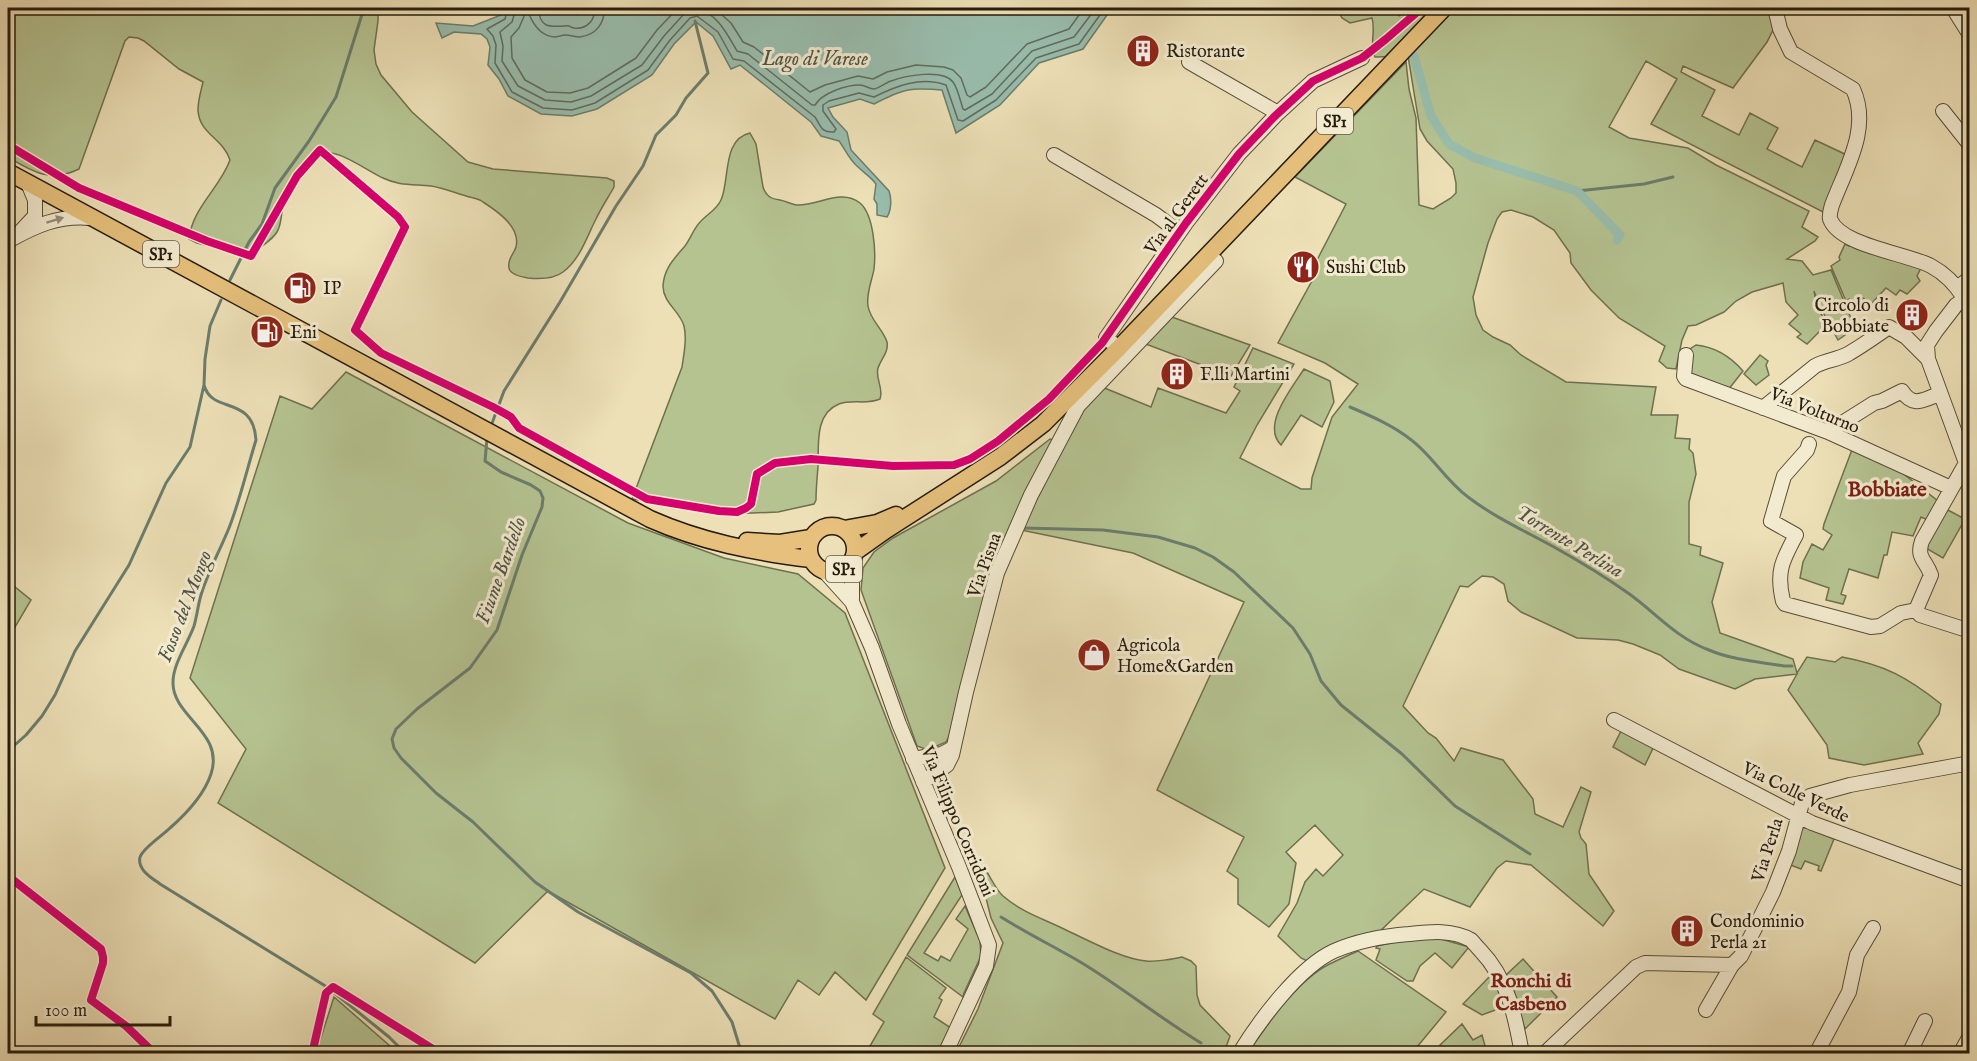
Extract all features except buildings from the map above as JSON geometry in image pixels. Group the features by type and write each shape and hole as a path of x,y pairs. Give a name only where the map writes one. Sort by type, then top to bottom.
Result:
{"main road":[{"name":"SP1","path":"948,490 877,523 844,529 832,525 819,529 811,538 808,549 811,559 816,567 825,572 840,571 853,557 886,530 1000,458 1043,424 1112,343 1444,8"},
{"name":"SP1","path":"8,172 650,519 677,531 748,551 811,559"},
{"name":"SP1","path":"844,529 853,539 853,557"},
{"name":"SP1","path":"701,538 780,543 811,538"}],"street":[{"path":"1775,8 1780,29 1791,52 1853,89 1857,98 1858,137 1832,205 1831,220 1842,233 1862,244 1921,261 1933,267 1964,294"},
{"path":"1953,8 1970,35"},
{"name":"Via al Gerett","path":"1112,343 1178,236 1239,154 1313,81 1362,58"},
{"path":"1189,62 1278,113"},
{"path":"1943,111 1970,145"},
{"name":"Via al Gerett","path":"1054,155 1156,215 1172,227 1178,236"},
{"path":"12,239 34,216 35,200 28,183"},
{"path":"12,239 64,217 96,219"},
{"name":"Via Pisna","path":"923,782 947,765 997,573 1031,495 1078,406 1216,261"},
{"path":"1916,610 1931,575 1920,557 1919,549 1951,488 1968,466 1940,394 1928,358 1927,345 1964,294 1970,278"},
{"path":"1763,408 1815,366 1846,355 1889,327 1906,338 1928,358"},
{"name":"Via Volturno","path":"1686,355 1684,376 1686,379 1763,408 1816,436 1951,488"},
{"path":"1916,610 1901,613 1880,626 1871,627 1785,604 1778,579 1785,555 1796,535 1771,521 1784,476 1816,436 1874,403 1902,391 1912,402 1940,394"},
{"name":"Via Filippo Corridoni","path":"852,602 853,557"},
{"name":"Via Filippo Corridoni","path":"825,572 852,602 989,945 986,966 945,1053"},
{"path":"1916,610 1920,615 1970,632"},
{"name":"Via Colle Verde","path":"1614,720 1797,816 1849,838 1970,881"},
{"path":"913,759 942,754 953,748"},
{"name":"Via Perla","path":"1706,1010 1732,965 1741,956 1773,892 1789,851 1797,816 1802,803 1809,796 1970,763"},
{"path":"1816,1053 1849,992 1857,955 1873,928"},
{"path":"1239,1053 1261,1020 1306,970 1331,952 1358,942 1392,935 1428,932 1451,933 1471,941 1486,956 1500,975 1510,997 1522,1053"},
{"path":"1544,1053 1627,975 1642,964 1732,965"},
{"path":"1909,1053 1924,1021"},
{"path":"1960,1053 1970,1036"}],"green space":[{"path":"8,8 378,8 374,50 376,64 381,75 412,112 468,162 493,169 607,178 614,181 614,187 574,261 559,274 546,278 523,277 510,270 509,262 517,240 515,233 507,220 481,201 436,187 389,181 350,160 324,152 307,161 297,173 284,196 277,232 251,256 197,243 189,239 191,228 230,160 222,146 202,125 199,118 198,106 203,82 179,69 144,41 129,37 125,41 79,169 59,175 34,171 8,157"},
{"path":"1336,8 1772,8 1775,26 1767,42 1733,88 1683,66 1681,72 1715,90 1702,116 1739,135 1750,113 1778,128 1767,149 1802,167 1815,140 1849,156 1827,214 1651,124 1677,79 1646,61 1609,127 1629,138 1688,148 1716,165 1809,211 1802,227 1818,237 1787,259 1802,261 1813,275 1831,270 1855,328 1838,340 1814,291 1817,307 1827,324 1807,344 1797,337 1801,334 1789,324 1798,315 1786,302 1783,283 1752,292 1736,301 1724,312 1696,325 1688,326 1682,340 1676,369 1667,368 1659,361 1665,346 1619,318 1591,290 1571,263 1570,253 1554,230 1533,217 1511,210 1502,212 1497,219 1488,243 1473,297 1476,315 1483,330 1566,382 1656,387 1651,415 1678,415 1675,438 1690,439 1689,449 1693,453 1696,474 1689,502 1689,544 1701,547 1700,555 1723,563 1712,602 1720,633 1793,659 1797,673 1807,657 1835,662 1842,657 1871,664 1906,679 1941,704 1939,714 1918,743 1923,754 1864,765 1829,758 1827,745 1788,690 1797,674 1755,679 1735,689 1679,669 1660,655 1633,644 1618,640 1577,638 1521,612 1508,601 1504,584 1493,577 1482,576 1468,587 1460,586 1403,706 1428,733 1436,738 1454,761 1461,748 1503,760 1533,799 1535,814 1563,827 1581,787 1591,792 1579,832 1586,844 1589,874 1614,911 1603,926 1531,865 1506,861 1497,868 1470,907 1424,889 1378,933 1307,961 1301,958 1278,936 1297,903 1305,882 1316,869 1323,876 1343,855 1315,825 1286,852 1296,863 1289,904 1269,927 1238,904 1238,879 1227,871 1244,837 1157,790 1244,602 1133,553 1021,530 1081,412 1102,387 1151,407 1158,388 1226,413 1240,391 1234,387 1253,348 1294,364 1240,458 1301,489 1311,489 1312,478 1332,417 1358,384 1325,363 1278,343 1319,268 1316,262 1346,204 1295,177 1406,62 1416,118 1419,205 1433,209 1456,193 1453,169 1427,141 1420,129 1408,56 1375,57 1372,18 1350,23 1342,18"},
{"path":"750,133 756,144 763,187 769,196 797,205 845,197 860,203 865,209 871,225 875,253 868,306 871,316 887,342 886,352 877,372 881,391 880,399 839,404 825,415 818,440 814,504 778,512 728,514 703,512 632,499 684,357 684,326 664,292 665,274 697,226 721,200 731,152 741,137"},
{"path":"1851,243 1922,266 1917,276 1920,281 1907,294 1900,290 1896,295 1886,288 1871,304 1863,298 1859,303 1849,299 1846,301 1831,266 1840,260 1839,257 1845,244 1849,246"},
{"path":"1169,316 1250,345 1231,376 1143,343"},
{"path":"1696,345 1722,353 1743,371 1728,390 1689,373 1687,361 1690,349"},
{"path":"1760,355 1768,361 1766,365 1769,375 1756,385 1744,374"},
{"path":"1304,369 1330,381 1334,402 1322,427 1301,415 1281,445 1274,427 1276,417 1286,396"},
{"path":"346,372 628,523 724,558 798,574 845,613 945,868 866,1000 835,972 819,995 798,980 775,1019 548,891 475,963 218,803 246,749 190,678 280,396 312,409"},
{"path":"1050,439 1055,441 989,581 953,729 946,742 928,750 917,746 861,590 863,568 874,552 893,538 996,481"},
{"path":"1853,447 1887,461 1938,501 1928,520 1921,517 1913,536 1892,532 1887,555 1884,555 1878,578 1849,569 1841,594 1846,596 1843,604 1826,600 1829,588 1800,578 1803,562 1812,544 1823,550 1832,535 1823,529 1824,524"},
{"path":"1946,509 1965,519 1943,558 1924,547"},
{"path":"9,582 31,600 8,639 8,585"},
{"path":"1622,729 1654,746 1645,765 1613,747"},
{"path":"1803,828 1809,828 1834,839 1821,871 1818,870 1819,866 1805,861 1801,869 1788,864"},
{"path":"983,866 1000,893 1011,902 1027,912 1096,944 1137,960 1154,961 1182,957 1191,961 1196,966 1197,995 1200,1005 1230,1036 1224,1053 956,1053 978,1009 1003,943 991,918 983,886 974,874"},
{"path":"955,877 962,895 924,953 938,961 941,956 950,961 968,929 956,919 965,906 980,941 981,956 963,997 907,955"},
{"path":"1422,939 1441,939 1469,947 1452,968 1435,953 1420,966 1413,981 1407,981 1376,960 1380,949 1376,948 1377,946"},
{"path":"1358,951 1446,1012 1412,1053 1247,1054 1282,1006 1302,984 1324,967"},
{"path":"906,957 946,988 939,998 942,1000 934,1017 951,1028 938,1053 870,1054 874,1048 870,1046 884,1022 873,1014"},
{"path":"1523,959 1557,997 1525,1029 1505,976"},
{"path":"1491,975 1506,1006 1482,1015 1463,1004"},
{"path":"334,997 398,1053 316,1053"},
{"path":"1462,1024 1473,1040 1482,1035 1487,1053 1448,1053 1440,1045"}],"water":[{"name":"Lago di Varese","path":"503,8 551,8 555,14 568,11 577,15 582,13 578,8 1112,8 1083,49 1039,63 1000,105 956,133 942,90 907,90 874,104 860,99 828,108 847,132 851,150 889,191 891,205 887,217 877,215 877,204 874,199 876,184 854,163 839,141 821,136 811,122 740,65 731,69 713,36 696,22 674,44 652,75 597,109 572,116 541,114 508,96 488,65 490,47 487,39 481,34 454,32 442,38 436,23 473,26 501,15"}],"waterway":[{"name":"Fosso del Mongo","path":"230,280 249,242 262,224 275,188 309,141 336,97 364,8"},
{"path":"1396,8 1399,15"},
{"name":"Fiume Bardello","path":"491,426 504,391 560,302 616,206 643,166 656,135 676,115 686,98 708,73 695,21"},
{"path":"1414,56 1431,116 1449,144 1475,158 1577,191 1620,235 1617,240"},
{"path":"1577,191 1644,184 1673,177"},
{"path":"8,751 42,716 55,695 75,651 129,565 166,483 190,447 204,385 210,326 221,300"},
{"name":"Fosso del Mongo","path":"204,385 208,394 215,400 240,410 248,416 256,440 233,517 204,586 194,626 178,661 173,682 180,705 211,747 213,759 211,774 199,797 188,810 142,853 141,866 160,884 327,987 389,1037 406,1054"},
{"name":"Torrente Perlina","path":"1350,407 1403,434 1418,445 1460,490 1478,504 1601,575 1638,600 1686,639 1727,656 1792,666"},
{"name":"Fiume Bardello","path":"487,438 485,461 501,472 540,491 543,498 542,507 522,555 497,630 470,668 417,709 396,729 392,739 394,748 436,793 473,822 535,882 578,912 691,973 712,991 732,1022 744,1054"},
{"path":"1023,528 1103,530 1158,537 1195,548 1213,557 1234,572 1293,628 1310,654 1321,681 1341,705 1402,754 1455,806 1530,854"},
{"path":"1001,917 1082,963 1201,1043"}],"cycle path":[{"path":"8,145 79,188 207,241 251,256 297,176 320,150 398,217 405,227 355,330 381,353 493,407 511,417 519,428 647,499 737,512 751,504 757,474 775,463 811,459 893,466 954,465 970,459 998,441 1049,399 1102,343 1186,223 1239,154 1274,117 1313,81 1362,58 1422,8"},
{"path":"8,876 101,949 103,963 91,1000 126,1026 155,1054"},
{"path":"312,1054 326,993 333,987 438,1054"}],"place":[{"name":"Ristorante","path":"1143,51"},
{"name":"Sushi Club","path":"1303,267"},
{"name":"IP","path":"300,288"},
{"name":"Circolo di Bobbiate","path":"1912,315"},
{"name":"Eni","path":"267,332"},
{"name":"F.lli Martini","path":"1177,374"},
{"name":"Agricola Home&Garden","path":"1094,655"},
{"name":"Condominio Perla 21","path":"1687,931"}],"district":[{"name":"Bobbiate","path":"1887,489"},
{"name":"Ronchi di Casbeno","path":"1531,992"}]}
